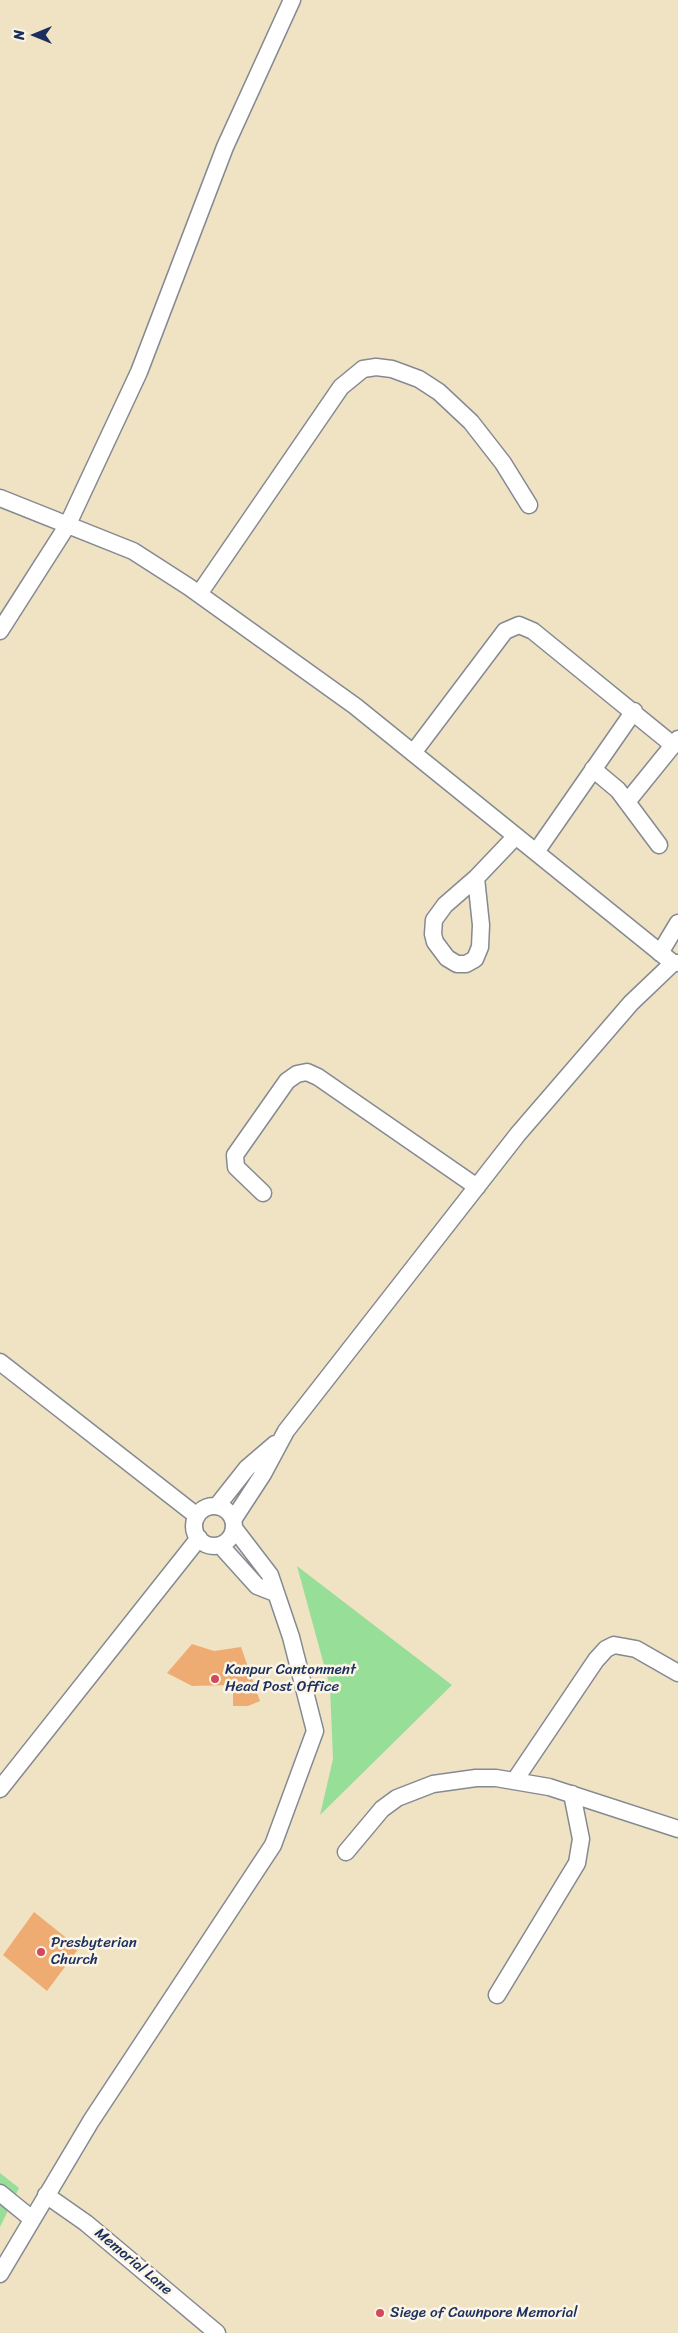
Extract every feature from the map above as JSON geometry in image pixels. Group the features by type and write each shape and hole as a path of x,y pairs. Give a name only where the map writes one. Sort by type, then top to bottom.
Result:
{"street":[{"path":"0,631 67,526 139,372 225,147 292,0"},
{"path":"199,594 341,387 363,369 376,367 392,369 419,379 439,392 477,429 503,463 529,504"},
{"path":"0,498 133,551 199,594 355,706 675,963 631,1003 518,1134 283,1437 234,1524 232,1535 220,1545 212,1546 199,1538 195,1524 197,1516 209,1506 217,1506 230,1513 234,1524 270,1575 291,1637 315,1731 273,1845 91,2120 0,2274"},
{"path":"413,753 505,631 519,626 533,631 634,712 675,742 627,802"},
{"path":"536,852 634,712"},
{"path":"594,769 608,780 627,802 659,845"},
{"path":"476,878 481,925 480,947 475,959 470,962 457,964 447,958 435,942 433,934 434,920 445,905 476,878 516,836"},
{"path":"660,952 678,923"},
{"path":"263,1193 236,1167 235,1155 287,1081 297,1074 307,1072 318,1077 477,1187"},
{"path":"0,1362 197,1516"},
{"path":"217,1506 247,1468 283,1437"},
{"path":"0,1789 199,1538"},
{"path":"220,1545 257,1586 275,1593"},
{"path":"515,1780 596,1660 606,1649 614,1645 636,1649 678,1672"},
{"path":"346,1852 382,1808 397,1798 416,1790 452,1781 496,1778 515,1780 572,1794 678,1829"},
{"path":"496,1995 577,1863 581,1839 572,1794"},
{"path":"0,2193 32,2219"},
{"name":"Memorial Lane","path":"46,2196 86,2223 217,2333"}],"green space":[{"path":"297,1566 452,1685 320,1815 333,1759 330,1687"},
{"path":"0,2173 19,2188 0,2227"}],"building":[{"name":"Kanpur Cantonment Head Post Office","path":"192,1644 214,1651 241,1647 260,1701 248,1706 233,1706 233,1685 192,1686 167,1673"},
{"name":"Presbyterian Church","path":"34,1912 79,1948 47,1991 3,1955"}],"place":[{"name":"Kanpur Cantonment Head Post Office","path":"215,1679"},
{"name":"Presbyterian Church","path":"41,1952"},
{"name":"Siege of Cawnpore Memorial","path":"380,2313"}]}
